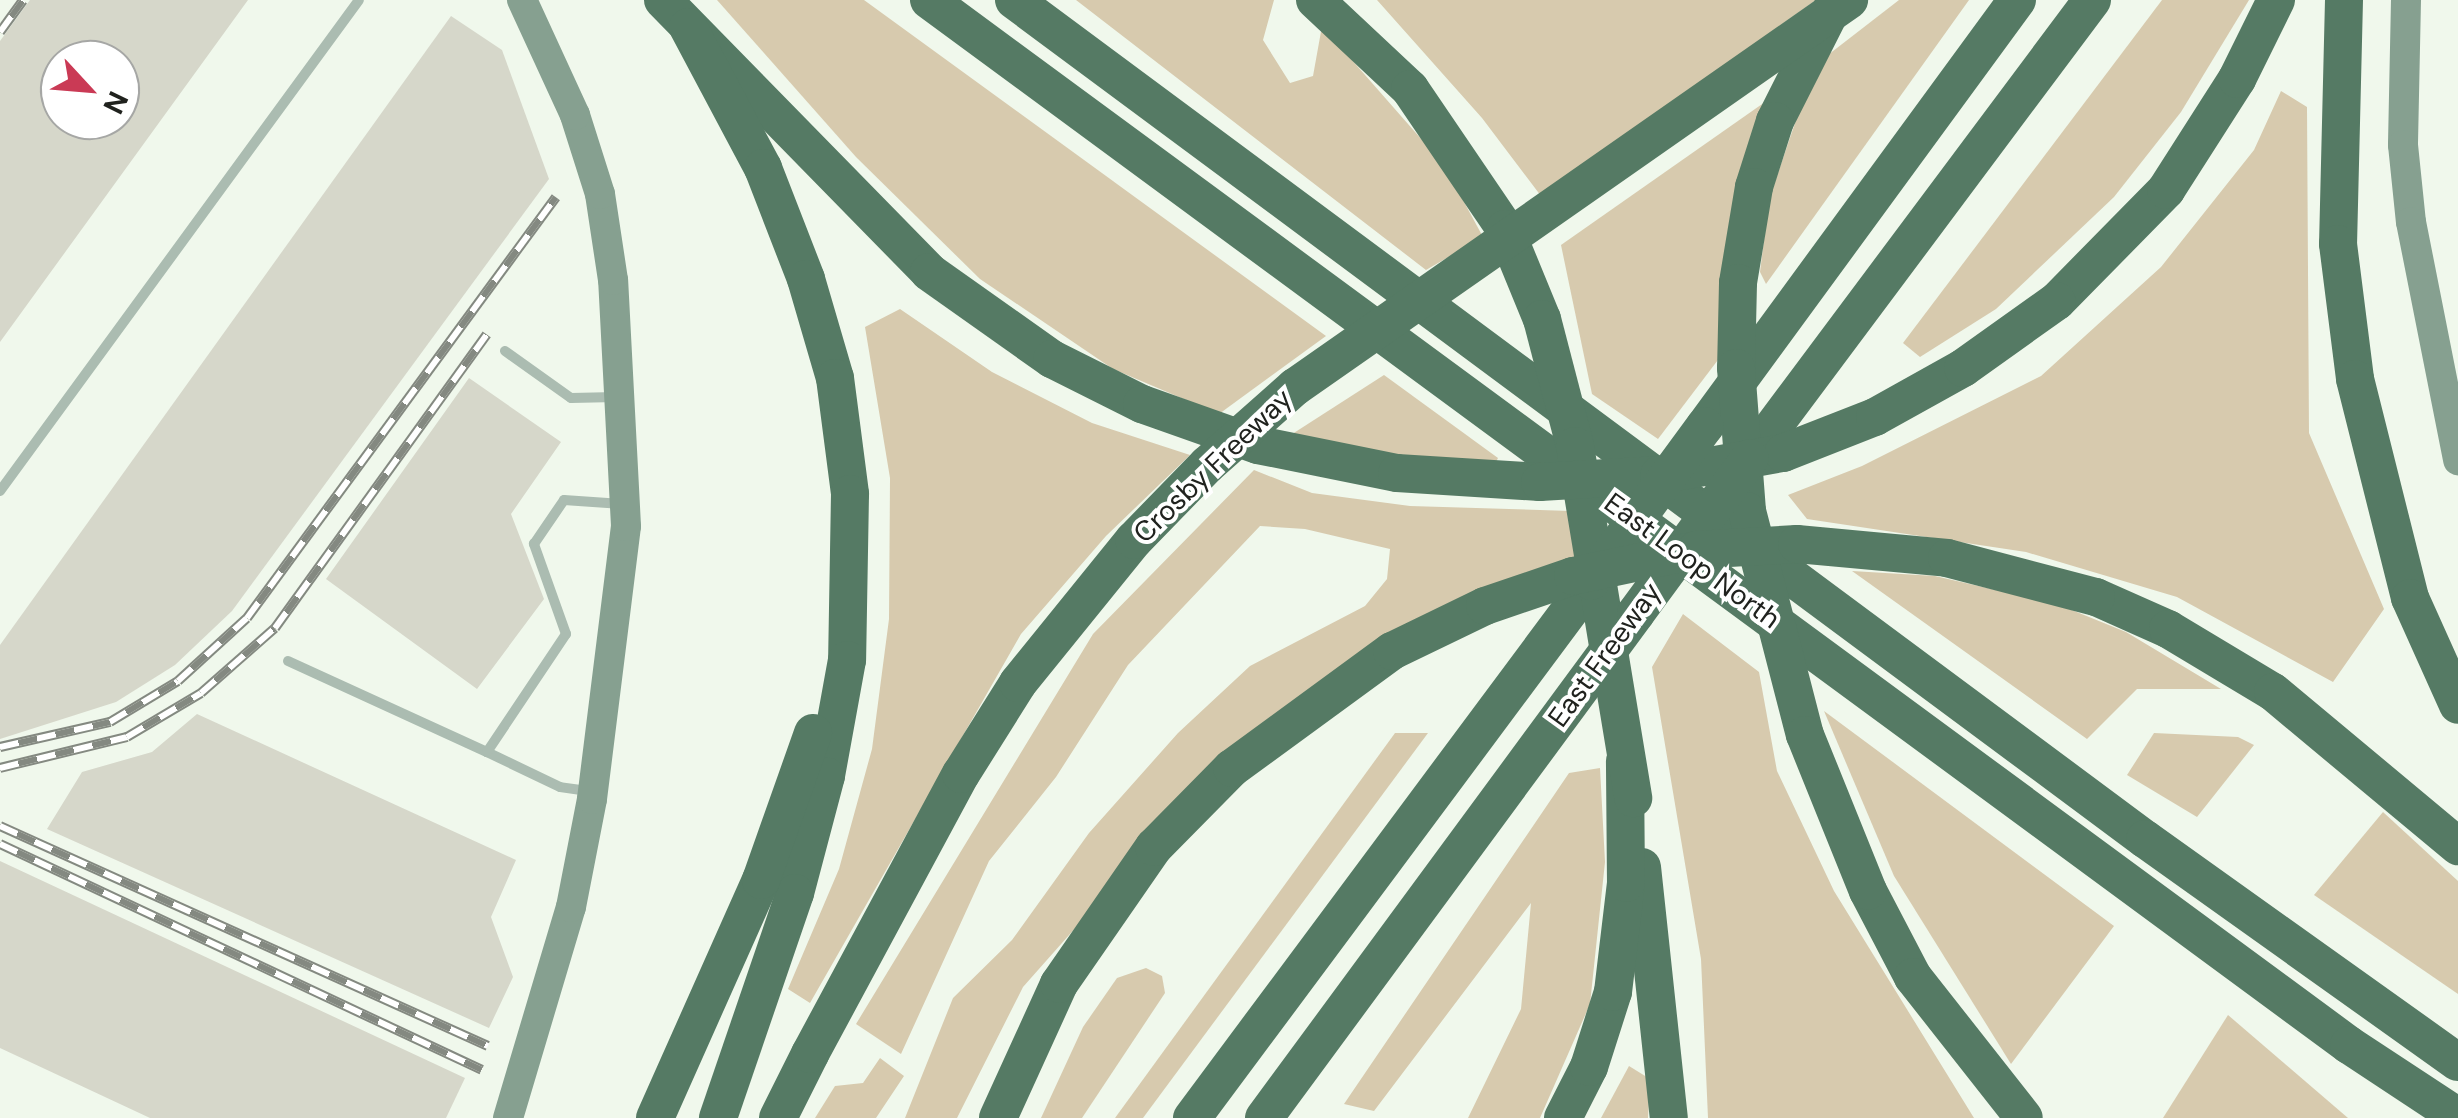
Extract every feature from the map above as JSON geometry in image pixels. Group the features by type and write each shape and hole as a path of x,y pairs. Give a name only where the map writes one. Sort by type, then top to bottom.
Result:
{"highway":[{"name":"East Loop North","path":"929,0 2348,1045 2458,1117"},
{"name":"East Loop North","path":"1014,0 2130,827 2458,1062"},
{"path":"1315,0 1410,89 1505,229 1542,319 1571,427 1625,758 1670,1118"},
{"path":"1838,0 1775,121 1754,187 1738,283 1736,368 1747,510 1805,735 1868,891 1913,977 2024,1118"},
{"name":"Crosby Freeway","path":"778,1118 961,774 1018,683 1134,540 1195,477 1296,387 1849,0"},
{"name":"East Freeway","path":"1192,1118 2017,0"},
{"name":"East Freeway","path":"1264,1118 2092,0"},
{"path":"675,14 930,272 1052,359 1142,404 1258,445 1397,473 1540,482 1659,475 1783,453 1876,417 1963,368 2057,301 2166,190 2228,93 2276,0"},
{"path":"2344,0 2338,244 2355,379 2410,598 2458,705"},
{"path":"675,14 763,168 806,278 835,378 850,494 847,660 826,776 795,893 718,1118"},
{"path":"656,1118 761,880 808,751 838,626 850,494"},
{"path":"998,1118 1059,984 1154,848 1232,768 1392,651 1485,606 1573,576 1696,550 1797,544 1948,558 2096,597 2168,629 2273,692 2458,846"},
{"path":"1563,1118 1589,1068 1613,992 1626,884 1628,798"},
{"path":"1276,1118 1336,1020"}],"main road":[{"path":"508,1118 570,907 594,792 617,633 625,505 622,403 600,194 575,115 522,0"},
{"path":"2406,0 2403,144 2450,395 2456,452"}],"lane":[{"path":"0,490 358,0"},
{"path":"506,351 571,398 622,403"},
{"path":"487,752 566,634 534,544 564,500 625,505"},
{"path":"288,661 560,787 594,792"}],"shaded area":[{"path":"717,0 864,0 1326,336 1219,414 1113,369 980,279 856,157"},
{"path":"1076,0 1274,0 1263,40 1290,83 1313,76 1322,26 1444,165 1483,237 1426,270"},
{"path":"1377,0 1816,0 1541,196 1482,118"},
{"path":"1899,0 1969,0 1766,284 1760,272 1769,199 1815,65"},
{"path":"2162,0 2249,0 2181,112 2114,197 1996,309 1920,357 1903,343"},
{"path":"2281,91 2307,107 2309,433 2384,609 2333,682 2177,597 2026,552 1807,519 1788,495 1862,466 2041,376 2161,267 2254,150"},
{"path":"1775,95 1727,348 1658,439 1592,394 1561,245"},
{"path":"900,309 992,372 1092,423 1190,455 1106,536 1021,634 810,1003 788,989 839,869 872,749 889,619 890,478 865,327"},
{"path":"1384,375 1498,458 1494,466 1361,457 1286,438"},
{"path":"1254,470 1312,493 1410,506 1571,511 1579,550 1570,565 1416,622 1085,917 1023,987 957,1118 905,1118 953,998 1012,940 1089,833 1178,733 1250,666 1365,606 1387,579 1390,549 1305,529 1260,526 1128,665 1056,777 989,861 901,1054 856,1024 1093,634"},
{"path":"1852,571 1935,576 2057,604 2126,632 2221,689 2137,689 2087,739"},
{"path":"1683,614 1759,672 1777,771 1834,891 1974,1118 1708,1118 1701,959 1652,667"},
{"path":"1824,711 2114,926 2011,1064 1894,876"},
{"path":"1395,733 1428,733 1143,1118 1115,1118"},
{"path":"2154,733 2238,737 2254,745 2197,817 2127,775"},
{"path":"1600,768 1605,862 1590,1004 1540,1118 1468,1118 1521,1009 1531,903 1374,1111 1344,1104 1569,773"},
{"path":"2383,812 2458,881 2458,994 2314,895"},
{"path":"1146,968 1162,976 1165,993 1082,1118 1041,1118 1083,1027 1117,978"},
{"path":"2228,1015 2348,1118 2163,1118"},
{"path":"880,1058 904,1076 876,1118 815,1118 835,1086 863,1083"},
{"path":"1629,1066 1650,1079 1648,1118 1601,1118"}],"building":[{"path":"30,0 248,0 0,342 0,41"},
{"path":"451,16 502,50 549,179 232,611 175,665 116,702 0,739 0,645"},
{"path":"469,378 561,442 511,514 544,599 477,689 326,579"},
{"path":"197,714 516,860 491,917 513,977 489,1028 47,829 82,772 152,752"},
{"path":"0,861 465,1078 446,1118 150,1118 0,1048"}],"railway":[{"path":"0,32 23,0"},
{"path":"0,747 110,722 178,681 247,618 556,197"},
{"path":"0,768 127,737 201,693 275,628 487,334"},
{"path":"0,826 488,1046"},
{"path":"0,844 482,1070"}]}
